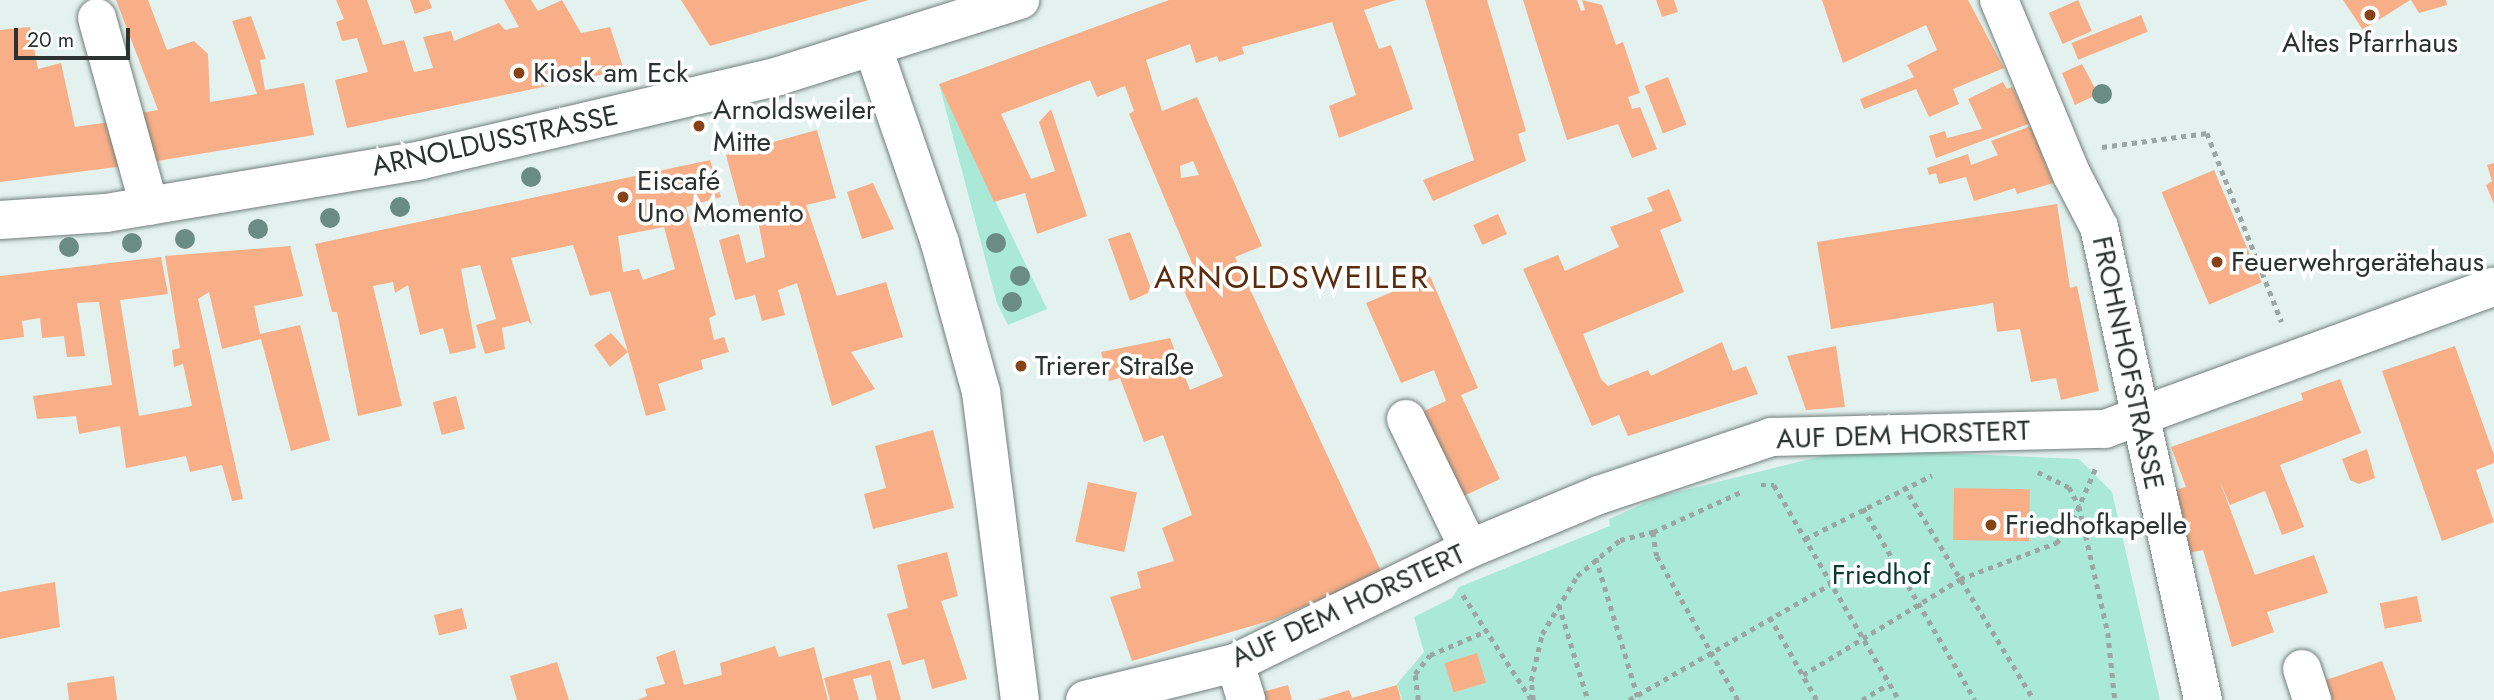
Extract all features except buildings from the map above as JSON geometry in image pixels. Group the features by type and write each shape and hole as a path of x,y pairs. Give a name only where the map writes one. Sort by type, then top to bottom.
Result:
{"street":[{"name":"ARNOLDUSSTRASSE","path":"0,220 149,206 422,160 743,85 873,48 1020,0"},
{"name":"FROHNHOFSTRASSE","path":"1999,0 2062,152 2099,226 2203,700"},
{"path":"97,18 149,206"},
{"path":"873,48 940,243 981,392 1020,700"},
{"name":"AUF DEM HORSTERT","path":"1085,700 1235,663 1469,549 1599,495 1771,437 2105,429 2295,356 2494,287"},
{"path":"1406,419 1469,549"},
{"path":"1235,663 1246,700"}],"path":[{"path":"2062,152 2207,133 2295,356"},
{"path":"2026,470 2053,475 2069,487 2079,506 2108,633 2115,700"},
{"path":"1805,540 1905,486 1940,473"},
{"path":"1803,675 1961,579 2056,543 2094,475"},
{"path":"1532,700 1531,681 1542,634 1559,605 1596,558 1620,540 1653,532 1766,484 1774,485 1899,700"},
{"path":"1905,486 2034,700"},
{"path":"1863,508 1975,700"},
{"path":"1653,532 1657,556 1738,700"},
{"path":"1596,558 1638,697"},
{"path":"1629,700 1638,697 1710,649 1831,584"},
{"path":"1459,587 1484,632 1532,700"},
{"path":"1559,605 1588,700"},
{"path":"1770,617 1817,700"},
{"path":"1418,700 1415,674 1430,655 1484,632"},
{"path":"1862,700 1889,684"}],"green space":[{"path":"939,84 1047,309 1008,325 997,303"},
{"name":"Friedhof","path":"1851,449 2079,459 2112,492 2160,700 1402,700 1397,684 1424,652 1414,617 1452,598 1459,587 1610,526 1609,519 1661,496"}],"place":[{"name":"Altes Pfarrhaus","path":"2370,15"},
{"name":"Kiosk am Eck","path":"519,73"},
{"name":"Arnoldsweiler Mitte","path":"699,126"},
{"name":"Eiscafé Uno Momento","path":"623,197"},
{"name":"Feuerwehrgerätehaus","path":"2217,262"},
{"name":"Trierer Straße","path":"1021,366"},
{"name":"Friedhofkapelle","path":"1991,525"}],"district":[{"name":"ARNOLDSWEILER","path":"1292,277"}]}
